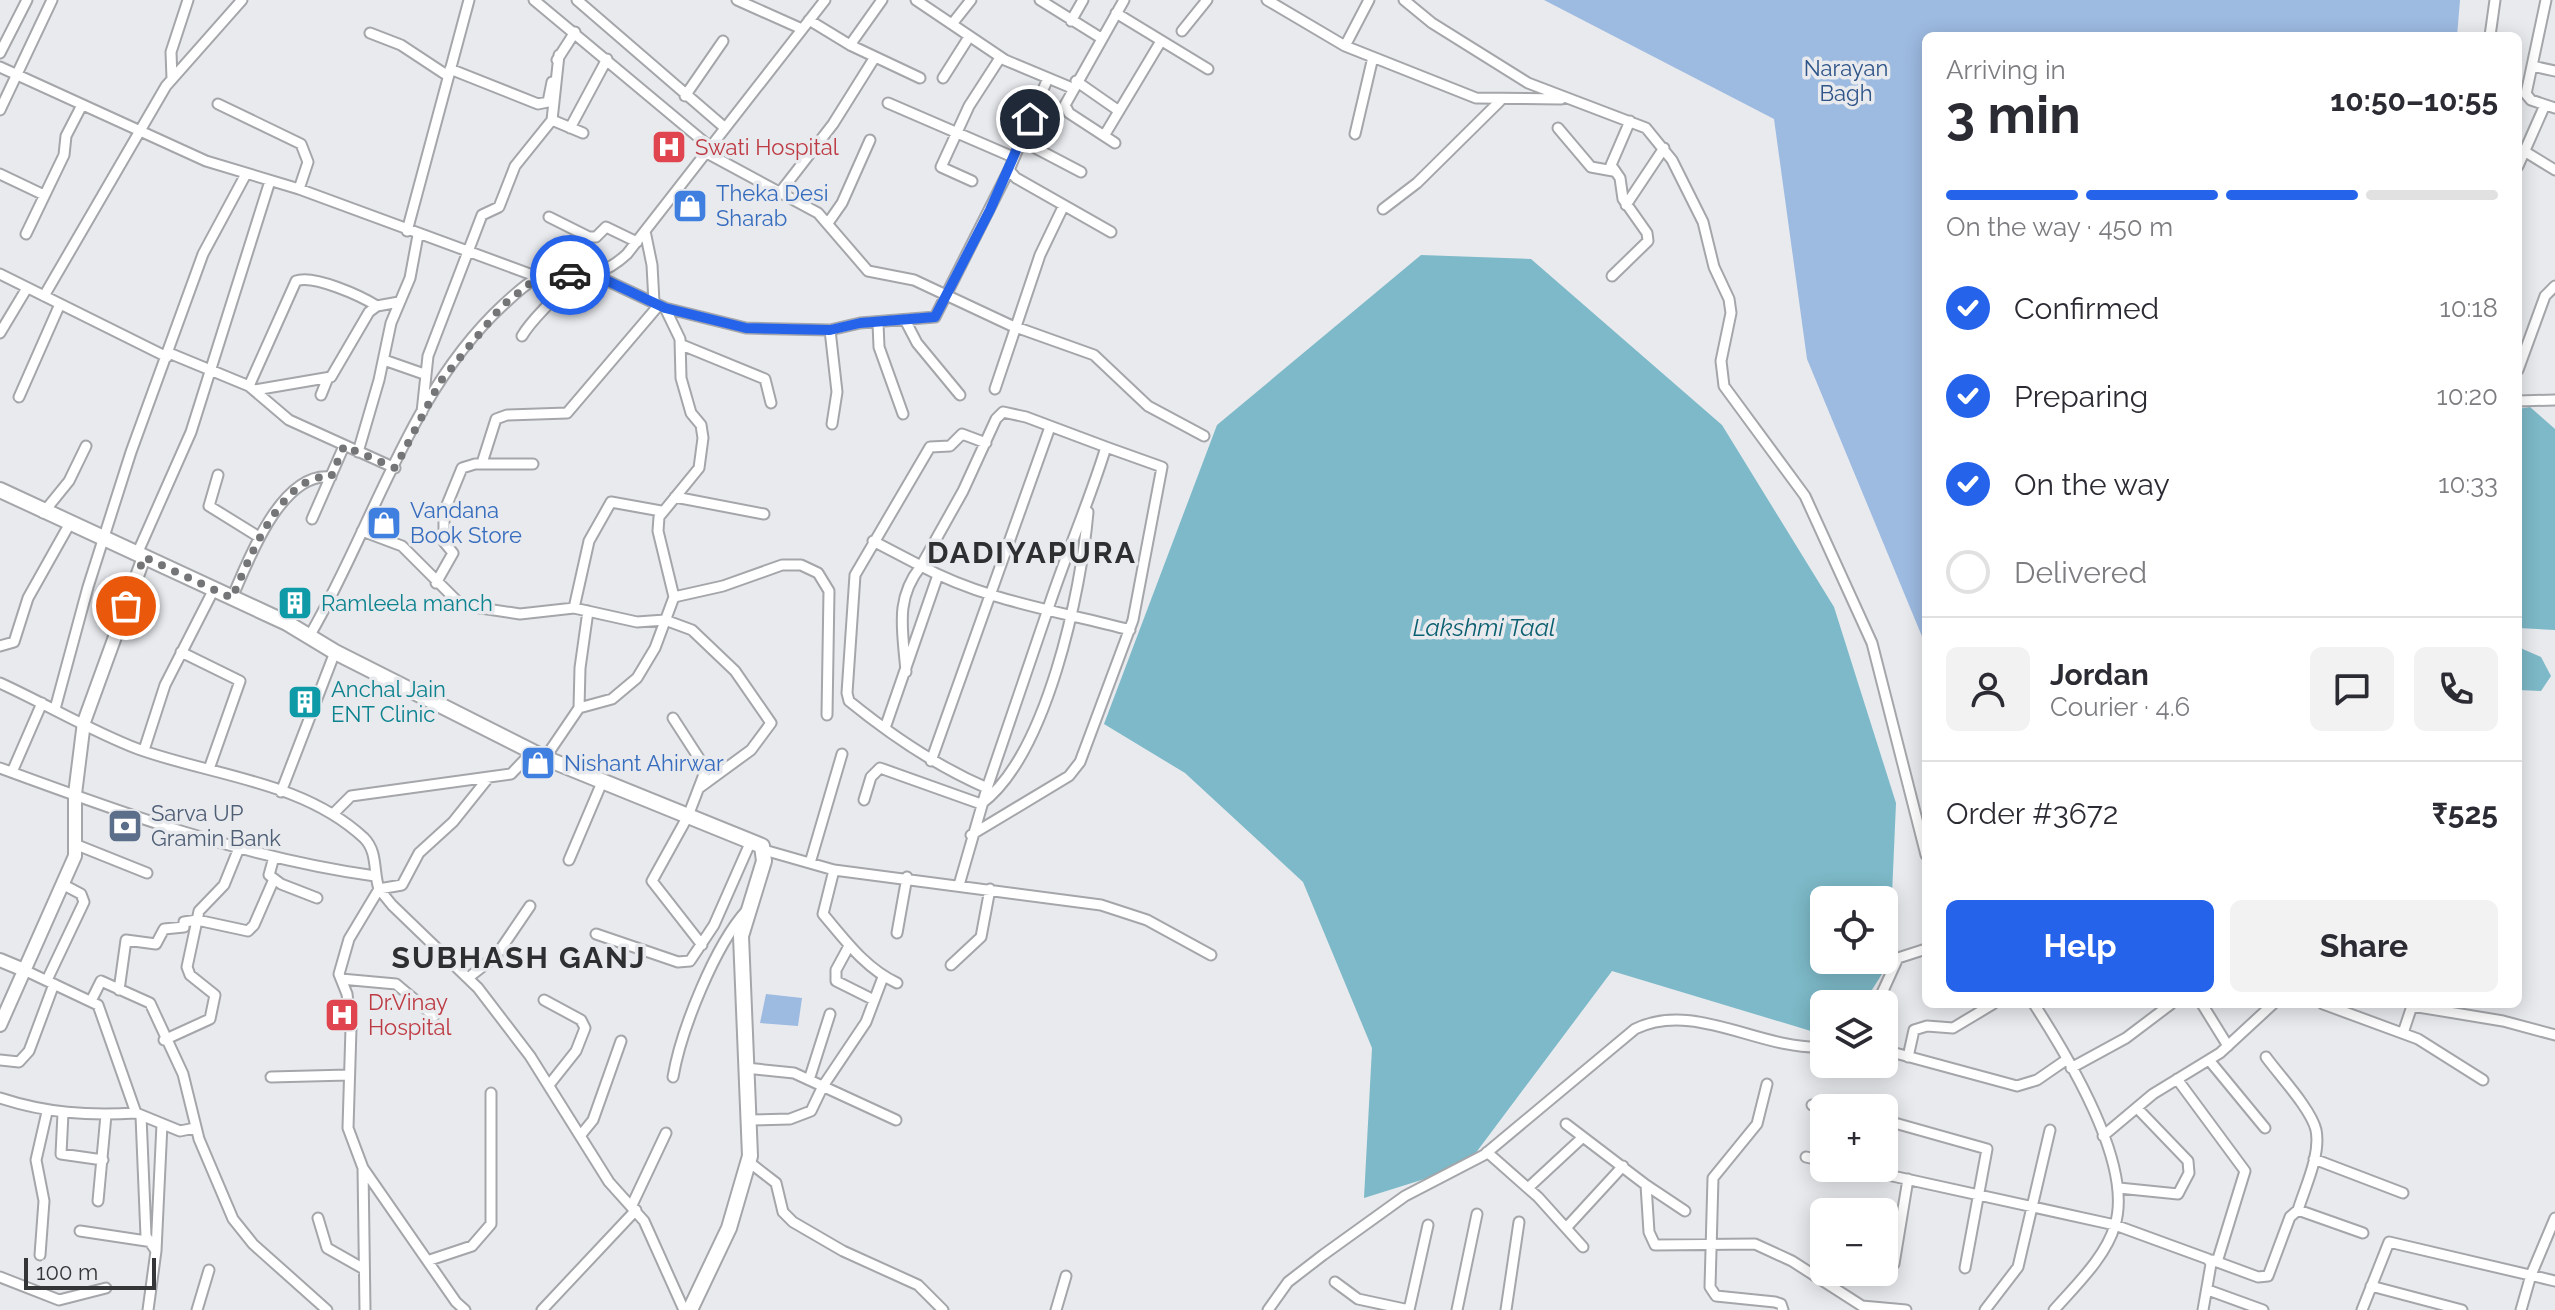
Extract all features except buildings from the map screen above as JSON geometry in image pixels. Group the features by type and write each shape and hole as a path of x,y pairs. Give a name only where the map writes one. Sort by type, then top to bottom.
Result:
{"main road":[{"path":"1,494 310,635 335,652 539,755 751,841 764,850 764,861 741,936 749,1162 729,1228 687,1310"}],"street":[{"path":"0,53 27,0"},
{"path":"0,110 19,76 52,0"},
{"path":"172,79 171,52 188,0"},
{"path":"44,296 113,184 139,130 172,79 242,0"},
{"path":"407,231 469,0"},
{"path":"534,0 607,59 707,149 805,203 828,223 868,271 914,280 1015,327 1102,360 1148,406 1204,436"},
{"path":"577,0 724,127"},
{"path":"737,0 802,29"},
{"path":"595,275 614,266 637,242 825,0"},
{"path":"850,45 882,0"},
{"path":"916,0 1000,58 1074,85 1119,111"},
{"path":"952,24 971,0"},
{"path":"1041,0 1101,38"},
{"path":"1071,21 1083,0"},
{"path":"1115,143 1066,110 1065,100 1124,0"},
{"path":"1182,31 1207,0"},
{"path":"1267,0 1345,46 1476,98 1500,101 1564,99"},
{"path":"1345,46 1369,0"},
{"path":"1404,0 1528,83 1646,128 1664,148 1703,222 1714,267 1729,299 1730,321 1721,361 1724,386 1805,496 1872,643 1922,839"},
{"path":"1417,11 1419,0"},
{"path":"2491,32 2495,0"},
{"path":"2522,156 2550,107 2527,97 2546,0"},
{"path":"1116,13 1208,69"},
{"path":"809,20 850,45 920,78"},
{"path":"370,33 401,45 449,73 544,104 550,97 559,55 575,32"},
{"path":"943,78 969,37"},
{"path":"685,96 723,41"},
{"path":"1104,136 1161,41"},
{"path":"422,416 424,374 482,215 499,207 515,166 552,120 559,55"},
{"path":"781,191 833,124 875,57"},
{"path":"1355,134 1373,57"},
{"path":"972,181 941,167 973,99 1000,58"},
{"path":"570,128 607,59"},
{"path":"2532,66 2555,71"},
{"path":"0,67 206,161 299,189 538,277 595,275 659,305 746,328 830,330 935,317 1009,170 1048,78"},
{"path":"1383,209 1440,162 1500,101"},
{"path":"888,103 1013,157"},
{"path":"218,104 301,144 308,162 299,189"},
{"path":"26,234 82,105"},
{"path":"552,120 583,133"},
{"path":"1612,276 1648,241 1647,233 1626,205 1620,178 1613,171 1611,161 1630,121"},
{"path":"1558,128 1591,167 1613,171"},
{"path":"828,223 842,203 870,140"},
{"path":"1020,140 1081,172"},
{"path":"1626,205 1664,148"},
{"path":"2524,151 2555,170"},
{"path":"1009,170 1016,178 1111,232"},
{"path":"0,174 44,195"},
{"path":"55,709 102,540 203,254 246,174"},
{"path":"0,1025 77,845 75,794 84,722 141,556 176,471 270,181"},
{"path":"995,389 1040,255 1064,205"},
{"path":"549,217 592,238 606,227 637,242"},
{"path":"333,814 351,796 515,771 539,755 579,708 612,699 637,678 674,597 658,531 661,511 694,476 702,454 702,430 691,413 681,378 682,345 659,305 645,231"},
{"path":"358,452 391,323 410,278 418,235"},
{"path":"0,274 168,355 252,388 289,420 395,468"},
{"path":"522,336 543,306 561,294 568,275"},
{"path":"310,635 440,382 502,306 538,277"},
{"path":"252,388 296,281 303,278 327,284 377,306"},
{"path":"2522,359 2545,296 2555,286"},
{"path":"0,333 27,288"},
{"path":"321,395 369,312 377,306 399,302"},
{"path":"19,397 60,304"},
{"path":"482,463 496,419 507,415 567,413 659,305"},
{"path":"905,320 917,343 960,395"},
{"path":"878,323 881,353 903,414"},
{"path":"830,330 837,392 832,424"},
{"path":"682,345 765,379 771,403"},
{"path":"384,360 424,374"},
{"path":"252,388 327,380"},
{"path":"2522,399 2555,400"},
{"path":"906,672 902,609 905,588 921,566 996,419 1003,412 1162,467 1130,630 1076,770 971,835"},
{"path":"931,761 1050,427"},
{"path":"986,443 962,434 950,446 930,447 873,541 852,586 847,693 849,701 931,761 987,788"},
{"path":"43,513 69,481 86,446"},
{"path":"312,519 344,446"},
{"path":"959,885 981,804 1069,545 1089,501 1106,447"},
{"path":"436,583 453,553 443,538 446,505 462,468 482,463 533,464"},
{"path":"218,475 209,506 259,537"},
{"path":"232,598 259,537 286,499 320,476 331,477"},
{"path":"675,497 764,514"},
{"path":"981,804 1007,780 1024,753 1072,614 1080,577 1089,501"},
{"path":"574,608 589,541 611,502 661,511"},
{"path":"3,643 17,636 32,590 69,525"},
{"path":"362,531 402,546 461,605 502,613 574,608 637,622 665,620 692,630 735,671 771,723 751,750 699,788"},
{"path":"873,541 938,575 990,597 1049,608 1130,630"},
{"path":"674,597 723,586 782,565 801,565 818,573 829,591 827,715"},
{"path":"885,728 938,575"},
{"path":"144,750 165,685 214,589"},
{"path":"579,708 580,668 588,611"},
{"path":"181,652 240,681 209,769"},
{"path":"281,792 335,652"},
{"path":"0,683 144,750 281,792 333,814 371,846 379,889 498,1012 549,1085 609,1182 634,1207 687,1310"},
{"path":"12,772 42,703"},
{"path":"673,718 706,765 688,816 652,881 702,945"},
{"path":"810,863 842,754"},
{"path":"0,768 205,840 375,876"},
{"path":"864,800 875,771 887,768 981,804"},
{"path":"465,1310 456,1302 430,1260 363,1168 348,1128 351,1028 341,979 341,960 349,939 379,889 402,885 419,853 453,822 489,777"},
{"path":"569,860 603,780"},
{"path":"596,934 684,963 694,958 751,841"},
{"path":"77,845 147,873"},
{"path":"164,1040 205,1023 216,1003 215,995 188,971 202,906 224,885 239,848"},
{"path":"764,850 834,870 907,877 1124,911 1211,955"},
{"path":"274,857 269,871 274,879 317,898"},
{"path":"834,870 822,911 849,946 883,977 897,983"},
{"path":"897,933 907,877"},
{"path":"119,990 126,940 156,944 164,929 184,927 184,922 197,920 248,931 254,925 274,879"},
{"path":"0,1060 19,1062 29,1051 50,982 84,902 81,894 62,884"},
{"path":"951,965 981,937 990,889"},
{"path":"468,978 496,956 530,906"},
{"path":"673,1077 678,1049 726,935 747,910"},
{"path":"849,946 836,970 836,981 874,1000"},
{"path":"1883,990 1898,958 1922,950"},
{"path":"0,960 91,1001 101,1010 139,1114 154,1245"},
{"path":"749,1120 780,1120 808,1114 866,1022 883,977"},
{"path":"341,979 396,984 434,1016"},
{"path":"91,1001 101,981 150,1003 185,1081 195,1128 233,1219 253,1244 327,1310"},
{"path":"544,1000 581,1020 585,1028 576,1051 549,1085"},
{"path":"1908,1057 1914,1030 1927,1026 1953,1028 1986,1008"},
{"path":"2038,1008 2103,1136 2119,1188 2115,1225 2078,1282 2054,1310"},
{"path":"1898,1054 2017,1086 2037,1080 2126,1038 2166,1008"},
{"path":"2204,1008 2228,1046"},
{"path":"2103,1136 2177,1079 2228,1046 2269,1008"},
{"path":"2334,1008 2403,1033 2483,1080"},
{"path":"2403,1033 2411,1008"},
{"path":"2429,1008 2503,1021 2555,1035"},
{"path":"809,1080 830,1014"},
{"path":"1268,1310 1288,1282 1405,1196 1487,1152 1635,1029 1653,1020 1676,1018 1785,1046 1810,1047"},
{"path":"580,1136 593,1120 621,1041"},
{"path":"1898,1177 2115,1225 2258,1277 2268,1276 2290,1217 2298,1210 2314,1159 2314,1125 2266,1057"},
{"path":"2209,1060 2265,1128"},
{"path":"746,1068 789,1072 896,1120"},
{"path":"271,1077 348,1075"},
{"path":"2177,1079 2245,1171 2213,1261 2203,1310"},
{"path":"1767,1084 1757,1124 1713,1178 1711,1292 1724,1298 1775,1302 1781,1304 1783,1310"},
{"path":"430,1260 472,1246 491,1224 492,1204 488,1184 493,1147 491,1093"},
{"path":"0,1098 47,1112 139,1114 180,1131 195,1128"},
{"path":"2119,1188 2178,1194 2189,1173 2188,1161 2137,1108"},
{"path":"40,1255 44,1195 36,1160 47,1112"},
{"path":"63,1113 61,1154 103,1160"},
{"path":"98,1201 106,1115"},
{"path":"148,1310 162,1124"},
{"path":"1566,1124 1685,1211"},
{"path":"1898,1124 1983,1145 1988,1155 1965,1268"},
{"path":"1985,1310 2015,1274 2034,1207 2050,1130"},
{"path":"542,1310 634,1207 666,1133"},
{"path":"1528,1188 1583,1137"},
{"path":"1487,1152 1528,1188 1583,1247"},
{"path":"1806,1157 1810,1158"},
{"path":"2314,1159 2403,1193"},
{"path":"749,1162 776,1183 783,1212 793,1222 843,1251 912,1282 943,1310"},
{"path":"1566,1228 1623,1166"},
{"path":"363,1168 365,1310"},
{"path":"1898,1240 1908,1179"},
{"path":"1646,1185 1649,1232 1655,1245 1738,1243 1764,1247 1861,1308 1906,1310"},
{"path":"2298,1210 2363,1233"},
{"path":"1457,1310 1477,1214"},
{"path":"318,1218 327,1248 364,1269"},
{"path":"2521,1310 2531,1275 2555,1218"},
{"path":"1506,1310 1519,1222"},
{"path":"1335,1282 1372,1306 1409,1310 1428,1225"},
{"path":"80,1231 154,1245"},
{"path":"2362,1310 2389,1242 2555,1281"},
{"path":"197,1310 209,1270"},
{"path":"1056,1310 1066,1276"},
{"path":"0,1277 59,1300 106,1288"},
{"path":"2371,1286 2417,1305 2462,1310"},
{"path":"2208,1290 2263,1310"},
{"path":"925,1310 933,1300"}],"green space":[{"name":"Narayan Bagh","path":"1544,0 2460,0 2457,32 1922,32 1922,636 1807,359 1774,119"},
{"path":"766,994 802,998 798,1026 760,1023"}],"water":[{"name":"Lakshmi Taal","path":"1421,255 1531,259 1722,425 1834,607 1896,803 1892,886 1810,886 1810,974 1882,974 1872,990 1810,990 1810,1031 1612,971 1466,1166 1364,1198 1372,1048 1303,882 1185,773 1104,724 1217,425"},
{"path":"2530,407 2555,429 2555,630 2522,628 2522,408"},
{"path":"2522,649 2541,657 2551,676 2541,691 2522,690"}],"way so far":[{"path":"126,606 144,557 232,598 256,542 286,499 320,476 331,477 344,446 395,468 440,382 502,306 538,277 570,275"}],"place":[{"name":"Swati Hospital","path":"669,147"},
{"name":"Theka Desi Sharab","path":"690,206"},
{"name":"Vandana Book Store","path":"384,523"},
{"name":"Ramleela manch","path":"295,603"},
{"name":"Anchal Jain ENT Clinic","path":"305,702"},
{"name":"Nishant Ahirwar","path":"538,763"},
{"name":"Sarva UP Gramin Bank","path":"125,826"},
{"name":"Dr.Vinay Hospital","path":"342,1015"}],"district":[{"name":"DADIYAPURA","path":"1032,553"},
{"name":"SUBHASH GANJ","path":"519,958"}],"route":[{"path":"570,275 595,275 665,308 746,328 830,330 860,323 935,317 990,210 1030,119"}]}
